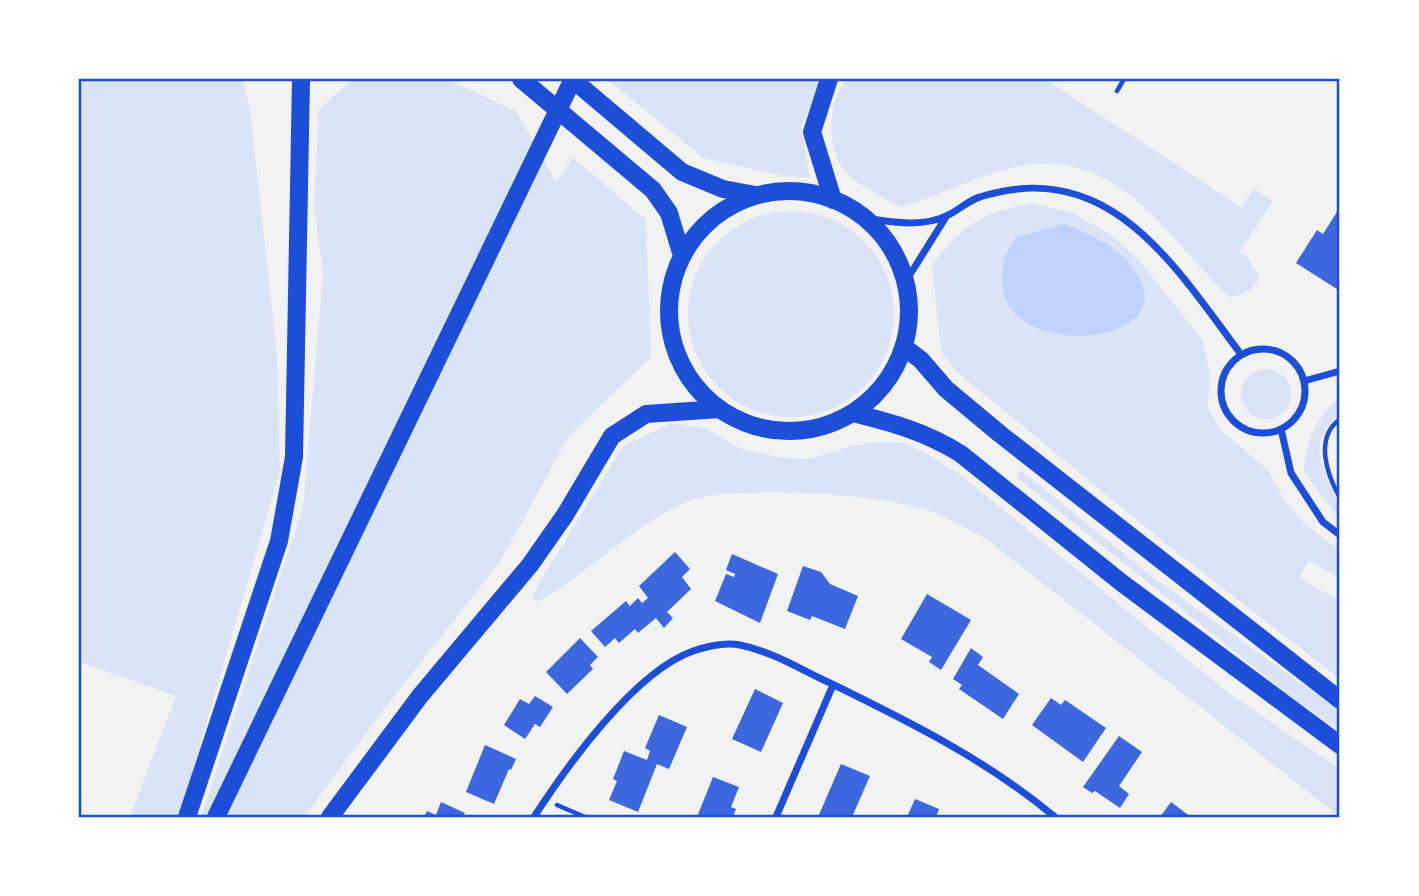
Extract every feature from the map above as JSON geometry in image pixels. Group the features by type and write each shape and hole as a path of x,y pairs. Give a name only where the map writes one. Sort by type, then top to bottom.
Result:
{"main road":[{"path":"187,817 279,541 289,497 294,457 301,79"},
{"path":"521,79 653,190 669,213 682,256"},
{"path":"216,817 573,79 682,172 723,189 759,195 796,191 833,200 864,218 890,246 906,281 909,314 904,347 884,385 853,413 821,427 786,431 751,425 720,409 686,373 670,327 669,303 682,256 706,224 722,211 759,195"},
{"path":"829,79 812,131 833,200"},
{"path":"904,347 921,360 946,389 1000,434 1340,700"},
{"path":"330,817 427,686 530,565 565,515 612,436 646,414 720,409"},
{"path":"853,413 905,426 933,437 961,454 1142,599 1340,745"}],"street":[{"path":"864,218 896,223 946,217 978,197 1019,189 1072,191 1107,206 1138,227 1240,353"},
{"path":"906,281 946,217"},
{"path":"1258,349 1283,354 1293,362 1304,380 1305,398 1300,411 1281,429 1267,433 1252,432 1228,415 1222,402 1221,387 1225,373 1240,353 1258,349"},
{"path":"1304,380 1340,371"},
{"path":"1281,429 1291,473 1322,522 1340,535"},
{"path":"534,817 583,746 636,692 671,662 692,651 716,645 737,644 755,648 942,740 990,769 1055,817"},
{"path":"776,817 833,685"}],"path":[{"path":"1117,91 1124,79"},
{"path":"1340,419 1325,439 1326,462 1331,482 1340,498"},
{"path":"545,800 585,817"}],"shaded area":[{"path":"79,79 242,79 250,109 277,355 280,471 179,817 130,817 176,696 79,662"},
{"path":"353,79 447,79 516,111 556,182 573,157 646,220 651,357 569,436 500,562 384,709 304,817 201,817 303,507 323,274 314,206 319,109"},
{"path":"612,79 822,79 801,127 810,178 784,176 703,158 611,82"},
{"path":"846,79 1045,79 1241,207 1254,189 1273,201 1240,252 1246,255 1260,278 1250,290 1230,298 1165,227 1118,186 1091,172 1061,165 1011,168 900,207 853,179 837,158 833,145 832,117 839,90"},
{"path":"1033,204 1072,212 1112,236 1138,259 1202,339 1210,372 1208,408 1220,429 1269,471 1284,500 1306,525 1340,551 1340,578 1308,561 1299,578 1340,601 1340,623 1337,626 1340,635 1340,679 1176,552 957,372 942,353 932,265 954,239 975,222 1000,211"},
{"path":"791,211 830,219 864,241 886,275 894,314 886,353 864,387 830,409 791,417 752,409 718,387 696,353 688,314 696,275 718,241 752,219"},
{"path":"1266,369 1283,377 1291,394 1283,411 1266,419 1249,411 1241,394 1249,377"},
{"path":"1340,396 1340,414 1327,428 1321,442 1320,454 1334,492 1340,520 1304,472 1307,450 1314,431"},
{"path":"672,423 705,428 739,448 778,457 808,459 856,445 880,442 904,443 923,452 958,473 1227,692 1340,769 1340,817 985,538 927,510 878,499 816,493 754,492 703,497 666,512 553,593 537,602 532,599 623,446"},
{"path":"1021,470 1154,578 1340,711 1340,732 1285,692 1016,477"}],"water":[{"path":"1064,224 1110,246 1129,262 1136,272 1142,284 1144,305 1131,321 1110,332 1082,336 1054,333 1028,324 1010,306 1002,281 1002,268 1012,242 1016,237"}],"building":[{"path":"1340,207 1340,291 1296,263 1317,230 1323,234"},
{"path":"675,552 690,569 682,577 691,589 667,612 673,618 664,628 656,618 638,633 635,629 619,643 615,638 605,647 591,631 626,601 630,606 638,598 642,603 648,598 639,586"},
{"path":"732,554 778,574 760,623 715,601 726,574 734,577 735,574 726,570"},
{"path":"803,566 821,572 830,584 858,596 845,629 812,616 810,620 787,611"},
{"path":"927,594 971,620 941,670 929,662 932,657 901,639"},
{"path":"580,638 598,657 590,665 593,669 567,694 546,672"},
{"path":"971,648 983,657 978,665 1019,694 1003,719 959,689 962,685 953,679"},
{"path":"755,689 783,703 761,752 732,739"},
{"path":"535,696 553,707 540,727 535,724 525,739 504,725 520,699 529,704"},
{"path":"1051,698 1061,705 1065,700 1106,728 1083,762 1032,725"},
{"path":"659,715 687,727 669,769 657,764 638,812 609,800 617,781 613,779 624,751 647,760 650,751 645,748"},
{"path":"1119,736 1142,752 1119,786 1129,794 1120,808 1095,791 1092,793 1083,787"},
{"path":"485,745 516,759 494,804 466,792"},
{"path":"841,764 870,776 852,817 818,817"},
{"path":"713,777 739,787 731,807 736,809 733,817 697,817"},
{"path":"915,799 939,809 936,817 907,817"},
{"path":"441,802 465,813 463,817 424,817 427,811 436,815"},
{"path":"1171,802 1191,817 1160,817"}]}
